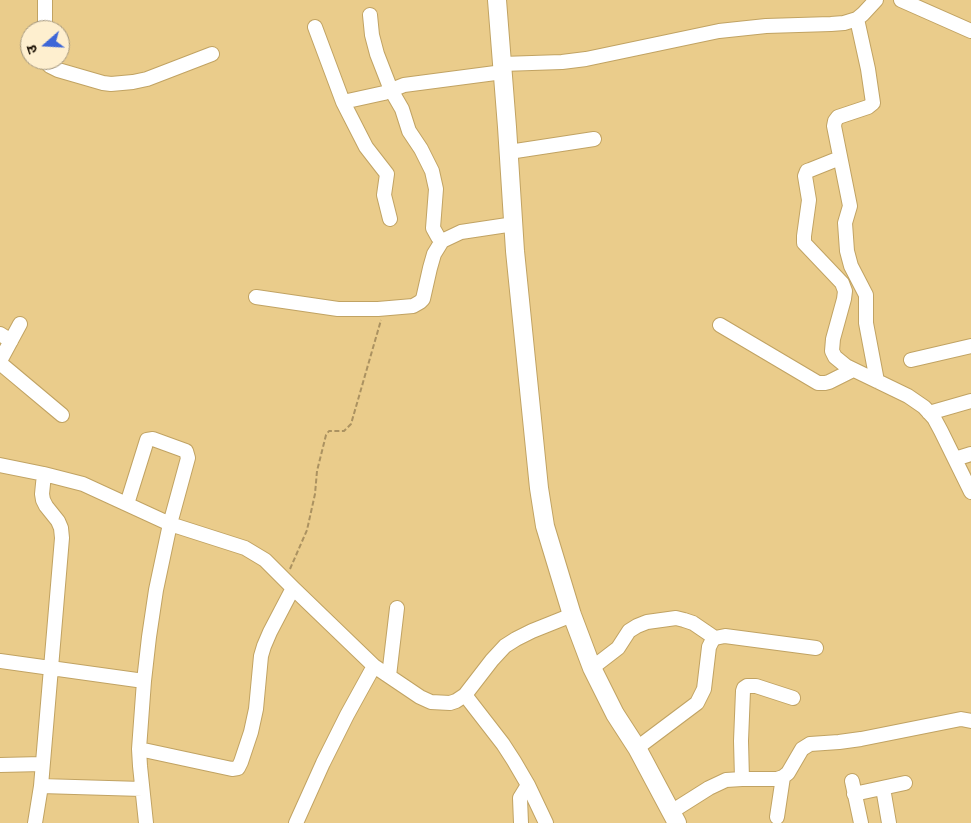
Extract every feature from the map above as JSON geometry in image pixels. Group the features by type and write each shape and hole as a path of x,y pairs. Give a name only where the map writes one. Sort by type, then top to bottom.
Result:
{"main road":[{"path":"497,0 515,251 539,488 546,526 572,615 592,668 615,714 637,748 674,817"}],"street":[{"path":"45,20 46,0"},
{"path":"343,102 384,94 404,85 502,68 574,61 719,31 766,26 844,22 863,14 876,0"},
{"path":"905,1 971,31"},
{"path":"370,15 374,45 391,90 402,109 409,131 432,171 436,189 433,228 442,241"},
{"path":"857,18 874,101 871,106 838,117 834,126 850,206 845,223 849,260 867,299 866,323 877,381"},
{"path":"314,27 343,102 366,147 386,171 384,195 390,219"},
{"path":"58,70 111,84 133,82 147,79 212,54"},
{"path":"509,152 594,139"},
{"path":"840,158 806,173 805,178 809,200 803,240 806,246 842,283 845,291 832,346 835,357 853,370 908,396 924,406 942,431 971,492"},
{"path":"256,297 338,309 413,306 423,299 434,254 442,241 461,232 514,228"},
{"path":"842,283 863,289"},
{"path":"20,324 5,337 0,362 62,415"},
{"path":"720,324 818,383 829,382 853,370"},
{"path":"911,360 971,346"},
{"path":"929,413 971,401"},
{"path":"127,504 147,440 153,439 186,451 188,458 170,524 156,590 144,681 139,749 146,823"},
{"path":"955,459 971,454"},
{"path":"0,465 83,484 170,524 244,548 265,560 374,666 420,697 431,702 450,703 456,701 465,695 505,646 532,631 572,615"},
{"path":"35,823 41,786 62,532 58,521 43,500 44,474"},
{"path":"139,749 232,769 238,768 251,732 258,692 261,656 289,584"},
{"path":"389,676 397,608"},
{"path":"592,668 618,648 629,631 647,622 676,618 693,623 715,638"},
{"path":"637,748 697,703 704,689 709,648 715,638 725,636 816,648"},
{"path":"0,661 144,681"},
{"path":"296,823 323,763 374,666"},
{"path":"742,779 741,732 744,688 756,686 792,698"},
{"path":"465,695 514,761 546,823"},
{"path":"674,817 709,788 726,780 777,779 783,777 788,773 802,749 810,744 861,739 961,719 971,721"},
{"path":"0,765 42,764"},
{"path":"777,817 783,777"},
{"path":"861,823 853,787 883,788 905,783"},
{"path":"521,823 520,798 528,785"},
{"path":"41,786 142,789"},
{"path":"883,788 888,823"}],"path":[{"path":"289,584 307,530 315,494 317,471 326,435 331,431 344,431 351,424 385,308"}]}
